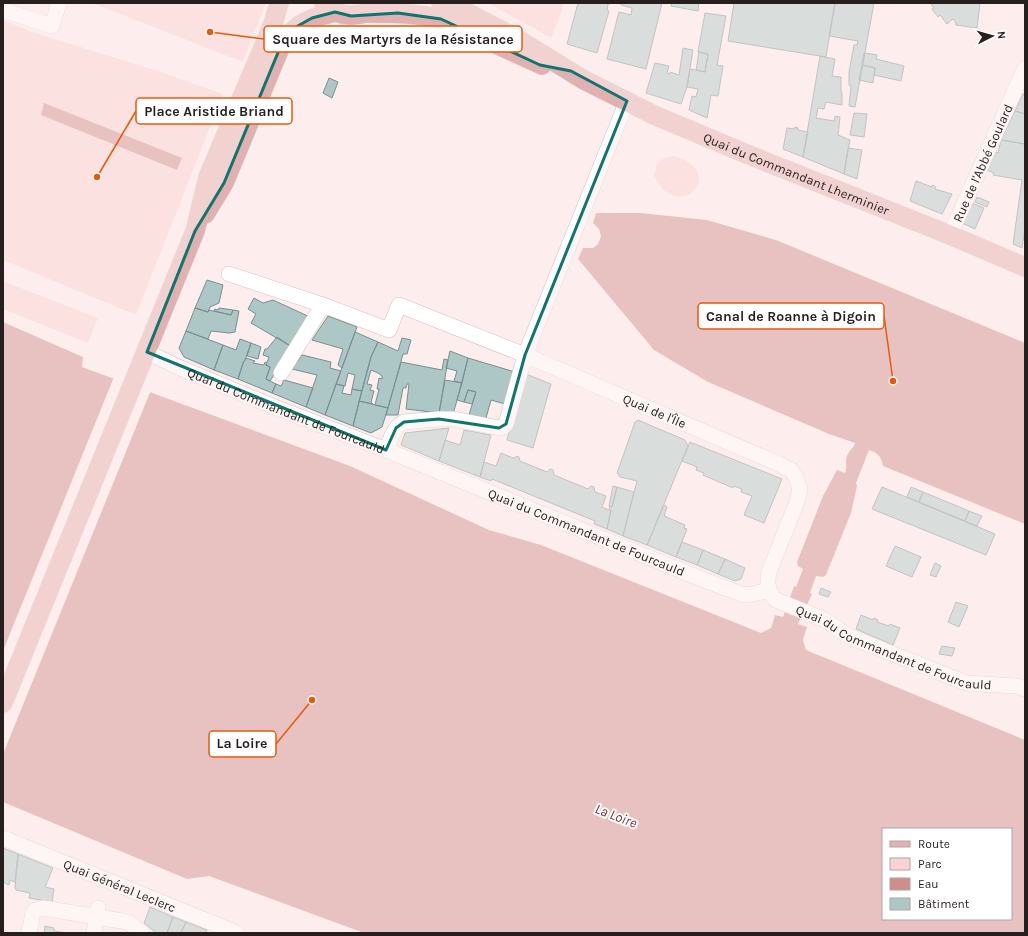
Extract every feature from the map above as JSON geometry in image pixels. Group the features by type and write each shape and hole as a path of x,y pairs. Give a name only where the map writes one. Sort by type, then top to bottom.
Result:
{"main road":[{"path":"3,703 134,380 147,352 195,230 208,177 242,116 259,75 279,3"},
{"path":"272,24 291,3"},
{"name":"Quai du Commandant Lherminier","path":"441,3 464,7 571,72 654,115 749,156 950,235 1025,268"},
{"path":"259,75 282,43 296,27 329,7"},
{"name":"Quai du Commandant Lherminier","path":"329,7 351,16 375,8 441,19 540,65 571,72"}],"street":[{"path":"3,10 52,26 59,3"},
{"name":"Rue de l'Abbé Goulard","path":"950,235 1025,68"},
{"path":"386,450 396,428 399,424 404,422 446,419 499,428 506,424 525,355 627,101"},
{"path":"229,274 323,305 281,373"},
{"name":"Quai de l'Île","path":"323,305 389,330 400,305 525,355 791,470 796,477 800,490 797,502 769,572 769,590"},
{"name":"Quai du Commandant de Fourcauld","path":"147,352 277,408 386,450 704,580 744,594 753,594 769,590 771,595 776,600 825,620 848,636 966,683 1017,686 1025,688"},
{"name":"Quai Général Leclerc","path":"3,838 101,884 237,933"},
{"path":"29,933 33,913 38,908 97,912 128,922 142,933"},
{"path":"94,933 97,912"}],"highlighted area":[{"path":"335,12 351,16 398,13 441,19 540,65 571,71 627,101 525,355 506,424 499,428 439,419 404,422 396,428 386,450 147,352 195,231 224,183 282,43 296,27 312,18"}],"green space":[{"path":"92,3 266,3 243,62"},
{"path":"488,3 564,3 551,38"},
{"path":"3,20 29,31 161,72 223,94 136,315 3,260"},
{"path":"675,156 691,164 696,169 699,176 699,183 696,189 684,196 668,194 660,186 654,176 656,167 662,159"},
{"path":"3,281 98,318 88,343 3,309"}],"water":[{"path":"44,103 182,158 177,170 41,115"},
{"path":"596,213 641,213 707,220 776,240 1025,343 1025,524 883,466 879,455 869,450 856,483 857,486 851,513 826,575 823,577 816,576 810,593 812,594 798,624 807,627 803,640 806,650 1025,740 1025,933 364,933 209,876 187,879 3,802 3,322 83,357 82,367 350,466 489,530 541,545 761,633 771,628 775,615 783,617 794,586 796,587 803,569 798,566 797,562 823,496 837,470 845,473 847,456 855,443 829,434 708,382 654,350 578,259 583,248 593,248 598,244 601,236 599,229 593,223"}],"pier":[{"path":"114,377 151,390 3,754 3,651"}],"building":[{"path":"578,3 610,3 608,4 607,10 609,11 597,53 567,44"},
{"path":"621,3 662,3 646,69 607,59 619,12 631,15 632,8 621,5"},
{"path":"672,3 699,3 698,11 671,6"},
{"path":"734,3 835,3 826,57 728,41"},
{"path":"835,3 874,3 855,107 849,106 851,86 849,85 849,72 854,45 857,45 858,41 829,36"},
{"path":"930,3 980,3 977,28 956,25 953,19 947,24 940,15 938,17 932,9 934,8"},
{"path":"705,13 726,16 717,65 723,66 718,96 711,95 707,118 689,110 692,96 696,97 698,89 687,87 690,69 705,72 708,54 698,52"},
{"path":"683,48 693,50 687,87 681,104 646,93 655,63 669,66 667,73 670,74 670,72 679,75"},
{"path":"699,52 708,54 705,72 696,70"},
{"path":"864,53 877,55 876,59 904,66 901,81 874,75 875,68 862,65"},
{"path":"820,56 835,59 832,76 841,77 842,105 826,102 824,109 818,108 816,118 834,121 835,116 840,117 838,135 850,140 844,174 803,157"},
{"path":"862,65 875,68 873,83 859,80"},
{"path":"329,78 338,82 332,98 323,93"},
{"path":"1023,94 1025,94 1025,114 1015,111"},
{"path":"1015,111 1025,114 1025,144 1001,140"},
{"path":"854,113 867,114 864,137 850,135"},
{"path":"795,127 798,128 798,130 808,132 803,157 783,149 787,128 795,129"},
{"path":"1001,140 1025,144 1025,228 1022,248 1013,244 1022,180 993,175 994,173 987,170 996,152 998,153"},
{"path":"848,148 862,150 857,179 844,174"},
{"path":"916,181 932,187 932,185 936,187 935,189 952,194 942,214 910,201"},
{"path":"977,197 989,202 987,207 975,202"},
{"path":"972,203 984,208 975,229 962,223"},
{"path":"207,280 223,285 219,303 210,307 208,312 195,308"},
{"path":"254,298 263,303 273,300 312,318 292,347 251,323 256,314 248,309"},
{"path":"195,308 208,312 209,310 231,315 233,310 239,311 235,332 229,333 211,331 208,339 186,331"},
{"path":"219,308 233,310 231,315 214,311 215,309 218,310"},
{"path":"328,316 357,327 342,368 338,365 343,349 312,340"},
{"path":"186,331 223,345 214,370 184,357 179,348"},
{"path":"355,332 378,342 371,357 362,391 352,389 355,375 348,373 345,386 336,384"},
{"path":"277,337 292,347 270,381 266,379 270,367 266,365 269,357 263,355 265,349 267,349"},
{"path":"402,338 411,340 407,354 403,354 388,408 375,405 379,389 377,389 379,378 382,379 382,376 371,370 367,384 372,385 370,390 374,391 371,402 373,404 359,401 371,357 378,342 398,351"},
{"path":"240,339 251,343 238,379 214,370 223,345 236,350"},
{"path":"251,343 261,347 258,359 247,356"},
{"path":"450,351 468,358 462,383 454,381 457,371 446,368"},
{"path":"302,355 331,362 330,368 341,371 325,415 306,407 317,375 292,369"},
{"path":"246,358 255,361 253,363 264,365 265,362 267,363 266,365 270,367 266,379 276,384 272,393 238,379"},
{"path":"468,358 515,372 505,404 491,400 486,418 469,415 476,392 468,390 464,402 457,400"},
{"path":"444,359 448,360 439,413 406,409 409,384 407,384 406,388 403,388 398,415 386,415 401,362 442,370"},
{"path":"526,374 551,384 533,448 507,440"},
{"path":"284,380 313,388 306,407 272,393 276,384 281,386"},
{"path":"445,380 462,383 453,414 439,413"},
{"path":"336,384 344,386 342,393 351,395 352,389 362,391 353,426 325,415"},
{"path":"468,390 476,392 472,404 464,402"},
{"path":"359,401 388,408 382,427 371,433 353,426"},
{"path":"638,420 685,440 688,446 647,545 623,536 637,481 620,477 617,473 635,422"},
{"path":"449,428 439,461 401,445 405,433"},
{"path":"464,430 491,435 480,477 439,461 445,440 460,445"},
{"path":"690,442 782,479 764,523 744,515 752,496 741,492 742,489 734,486 733,488 703,475 704,473 696,470 697,467 682,461"},
{"path":"501,453 513,458 518,456 520,461 547,472 550,469 553,470 554,475 588,489 591,486 594,487 595,492 606,496 602,507 611,511 607,529 594,524 595,521 492,479 491,481 480,477 484,462 496,466"},
{"path":"613,486 617,487 612,507 609,506"},
{"path":"617,487 634,492 623,536 607,529 611,510 609,509 610,506 612,507"},
{"path":"882,487 995,534 986,555 872,509"},
{"path":"911,487 923,492 919,502 907,497"},
{"path":"923,492 969,511 965,521 919,502"},
{"path":"664,505 667,507 664,516 685,525 684,528 687,529 676,557 647,545"},
{"path":"969,511 982,516 977,526 965,521"},
{"path":"682,542 703,550 697,565 676,557"},
{"path":"895,546 921,557 912,577 886,566"},
{"path":"703,550 725,559 718,574 697,565"},
{"path":"725,559 745,568 741,579 735,581 718,574"},
{"path":"935,563 941,566 936,577 930,575"},
{"path":"821,588 831,592 828,597 819,594"},
{"path":"956,602 968,606 959,627 948,622"},
{"path":"861,615 873,620 874,618 878,620 877,622 889,626 890,624 900,628 893,645 856,629"},
{"path":"942,646 955,648 952,656 939,654"},
{"path":"3,848 18,854 15,882 10,880 9,885 3,882"},
{"path":"18,854 53,868 45,887 54,889 52,902 29,898 30,893 16,890"},
{"path":"150,907 173,917 167,933 156,933 144,923"},
{"path":"173,917 186,922 181,933 167,933"},
{"path":"186,922 207,930 206,933 181,933"},
{"path":"45,926 54,928 54,931 68,933 44,933"}],"place":[{"name":"Square des Martyrs de la Résistance","path":"210,32"},
{"name":"Place Aristide Briand","path":"97,177"},
{"name":"Canal de Roanne à Digoin","path":"893,381"},
{"name":"La Loire","path":"312,700"}]}
